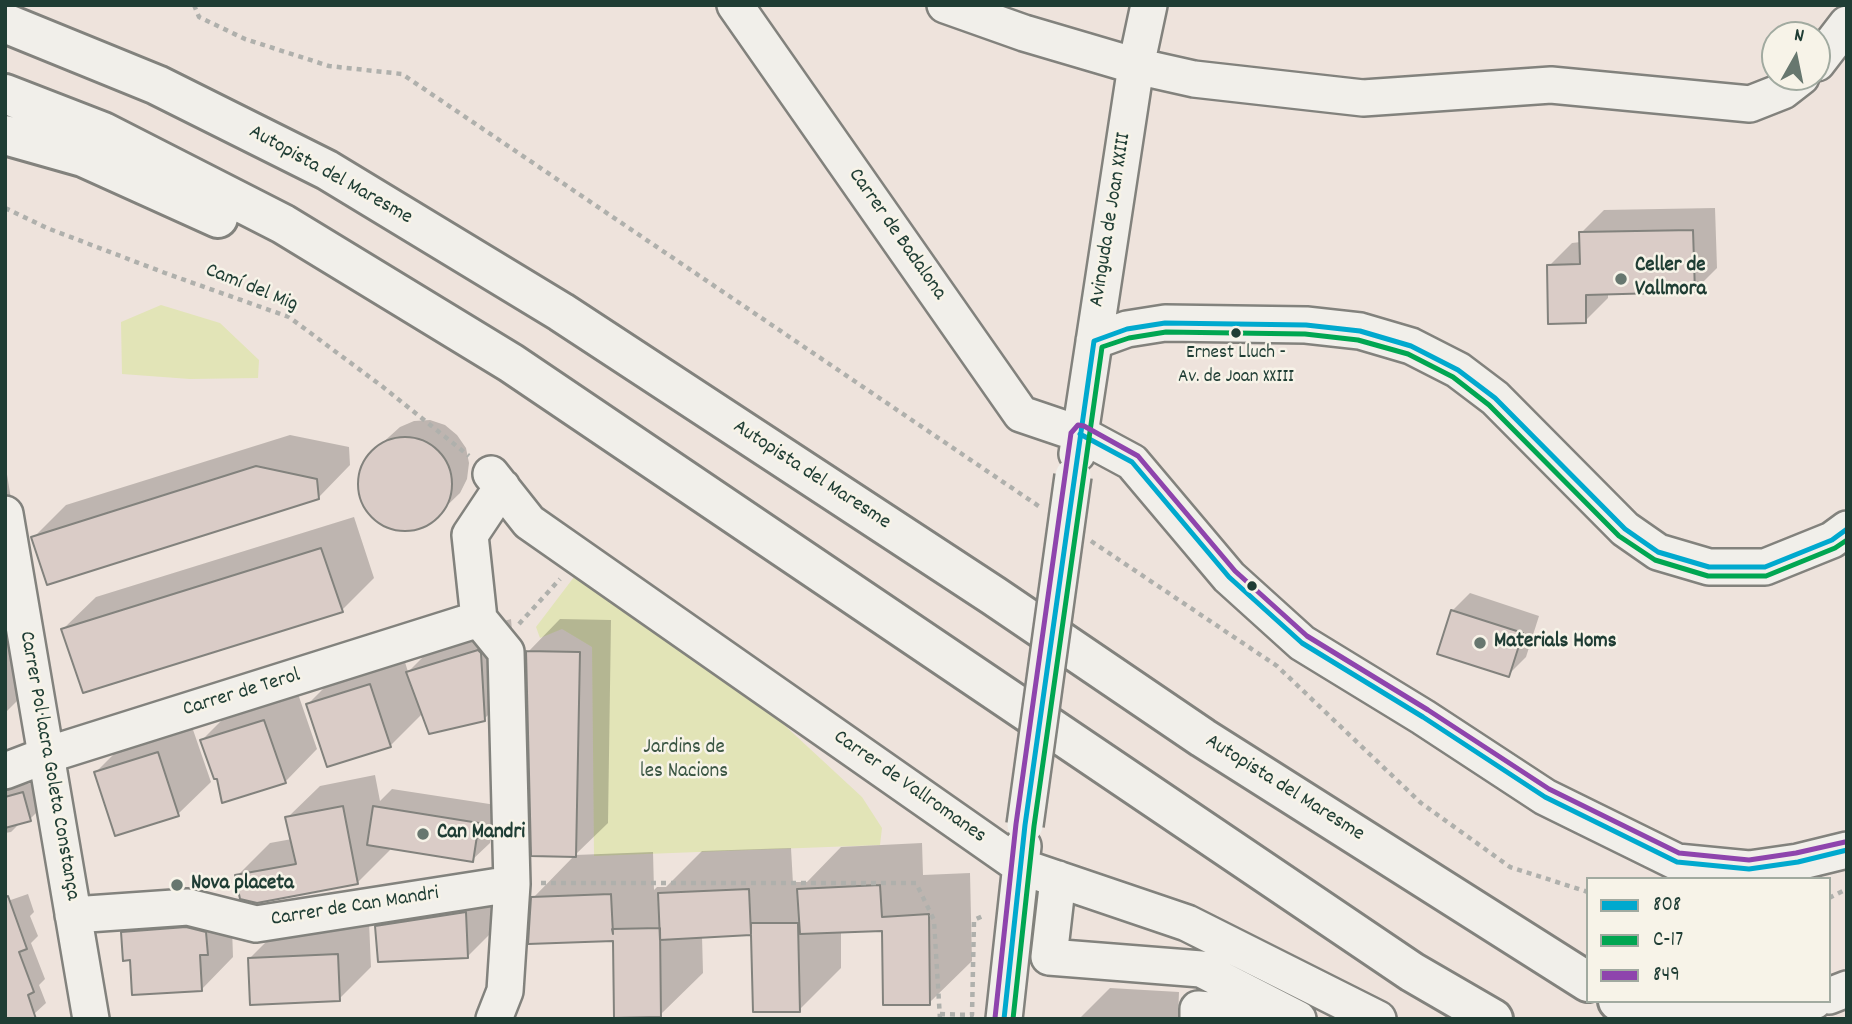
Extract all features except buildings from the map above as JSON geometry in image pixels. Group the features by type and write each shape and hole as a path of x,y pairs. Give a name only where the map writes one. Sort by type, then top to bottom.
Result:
{"highway":[{"name":"Autopista del Maresme","path":"5,23 157,85 339,177 561,312 994,596 1203,738 1586,981"},
{"path":"5,94 103,132 283,224 512,363 1412,972 1493,1019"},
{"path":"5,135 83,157 229,224 283,224"},
{"path":"1203,738 1586,958"},
{"path":"1621,1003 1646,1019"},
{"path":"1670,1003 1720,1018"}],"street":[{"name":"Carrer de Badalona","path":"734,5 1021,414 1080,434 1132,462 1229,577 1313,632 1423,717 1545,797 1677,862 1749,869 1798,862 1847,849"},
{"path":"945,5 1020,19 1136,66 1194,79 1363,97 1551,85 1750,104 1783,91"},
{"name":"Avinguda de Joan XXIII","path":"1004,1019 1023,867 1024,825 1073,476 1136,66 1149,5"},
{"path":"1830,5 1847,22 1831,44"},
{"path":"1094,341 1127,329 1165,323 1306,326 1360,331 1411,346 1458,370 1495,398 1625,528 1658,552 1709,567 1765,567 1832,540 1847,529"},
{"path":"494,1019 505,991 512,884 506,652 489,631 470,535 497,481"},
{"name":"Carrer de Vallromanes","path":"497,481 529,522 1023,867 1186,923 1378,1019"},
{"name":"Carrer Pol·lacra Goleta Constança","path":"5,514 91,1019"},
{"name":"Carrer de Terol","path":"5,771 47,755 489,631"},
{"path":"1058,879 1049,957 1201,969 1297,1018"},
{"name":"Carrer de Can Mandri","path":"73,915 188,907 256,924 512,884"},
{"path":"1186,923 1191,950 1201,969"},
{"path":"1720,1018 1775,1015 1808,1003"},
{"path":"1198,1019 1198,1009 1297,1018"}],"path":[{"path":"194,5 199,17 245,39 329,66 402,74 1048,512"},
{"name":"Camí del Mig","path":"5,208 47,228 289,317 383,387 497,481"},
{"path":"1082,535 1278,666 1421,803 1510,867 1586,890"},
{"path":"489,631 580,557"},
{"path":"512,884 916,883 934,920 940,1016 972,1015 974,920 986,915"},
{"path":"1831,897 1847,889"}],"green space":[{"path":"161,305 220,323 259,360 258,378 190,379 122,374 121,322"},
{"name":"Jardins de les Nacions","path":"574,577 768,710 862,797 882,828 880,845 594,856 592,647 562,629 540,638 536,627"}],"transit line":[{"name":"808","path":"1004,1019 1025,825 1094,341 1127,329 1165,323 1306,325 1360,331 1411,346 1458,370 1495,398 1625,529 1658,552 1709,567 1765,567 1832,540 1847,529"},
{"name":"C-17","path":"1013,1019 1034,826 1102,347 1129,338 1166,332 1305,334 1358,340 1408,354 1453,377 1489,405 1619,536 1655,560 1708,576 1766,576 1835,548 1847,540"},
{"name":"849","path":"995,1018 1016,824 1071,433 1078,425 1138,456 1235,571 1307,636 1428,710 1549,789 1679,853 1749,860 1845,842"},
{"name":"808","path":"1080,434 1132,462 1229,577 1302,643 1423,717 1545,797 1677,862 1749,869 1798,862 1847,850"}],"place":[{"name":"Celler de Vallmora","path":"1621,279"},
{"name":"Ernest Lluch - Av. de Joan XXIII","path":"1236,333"},
{"name":"Materials Homs","path":"1480,643"},
{"name":"Can Mandri","path":"423,834"},
{"name":"Nova placeta","path":"177,885"}]}
